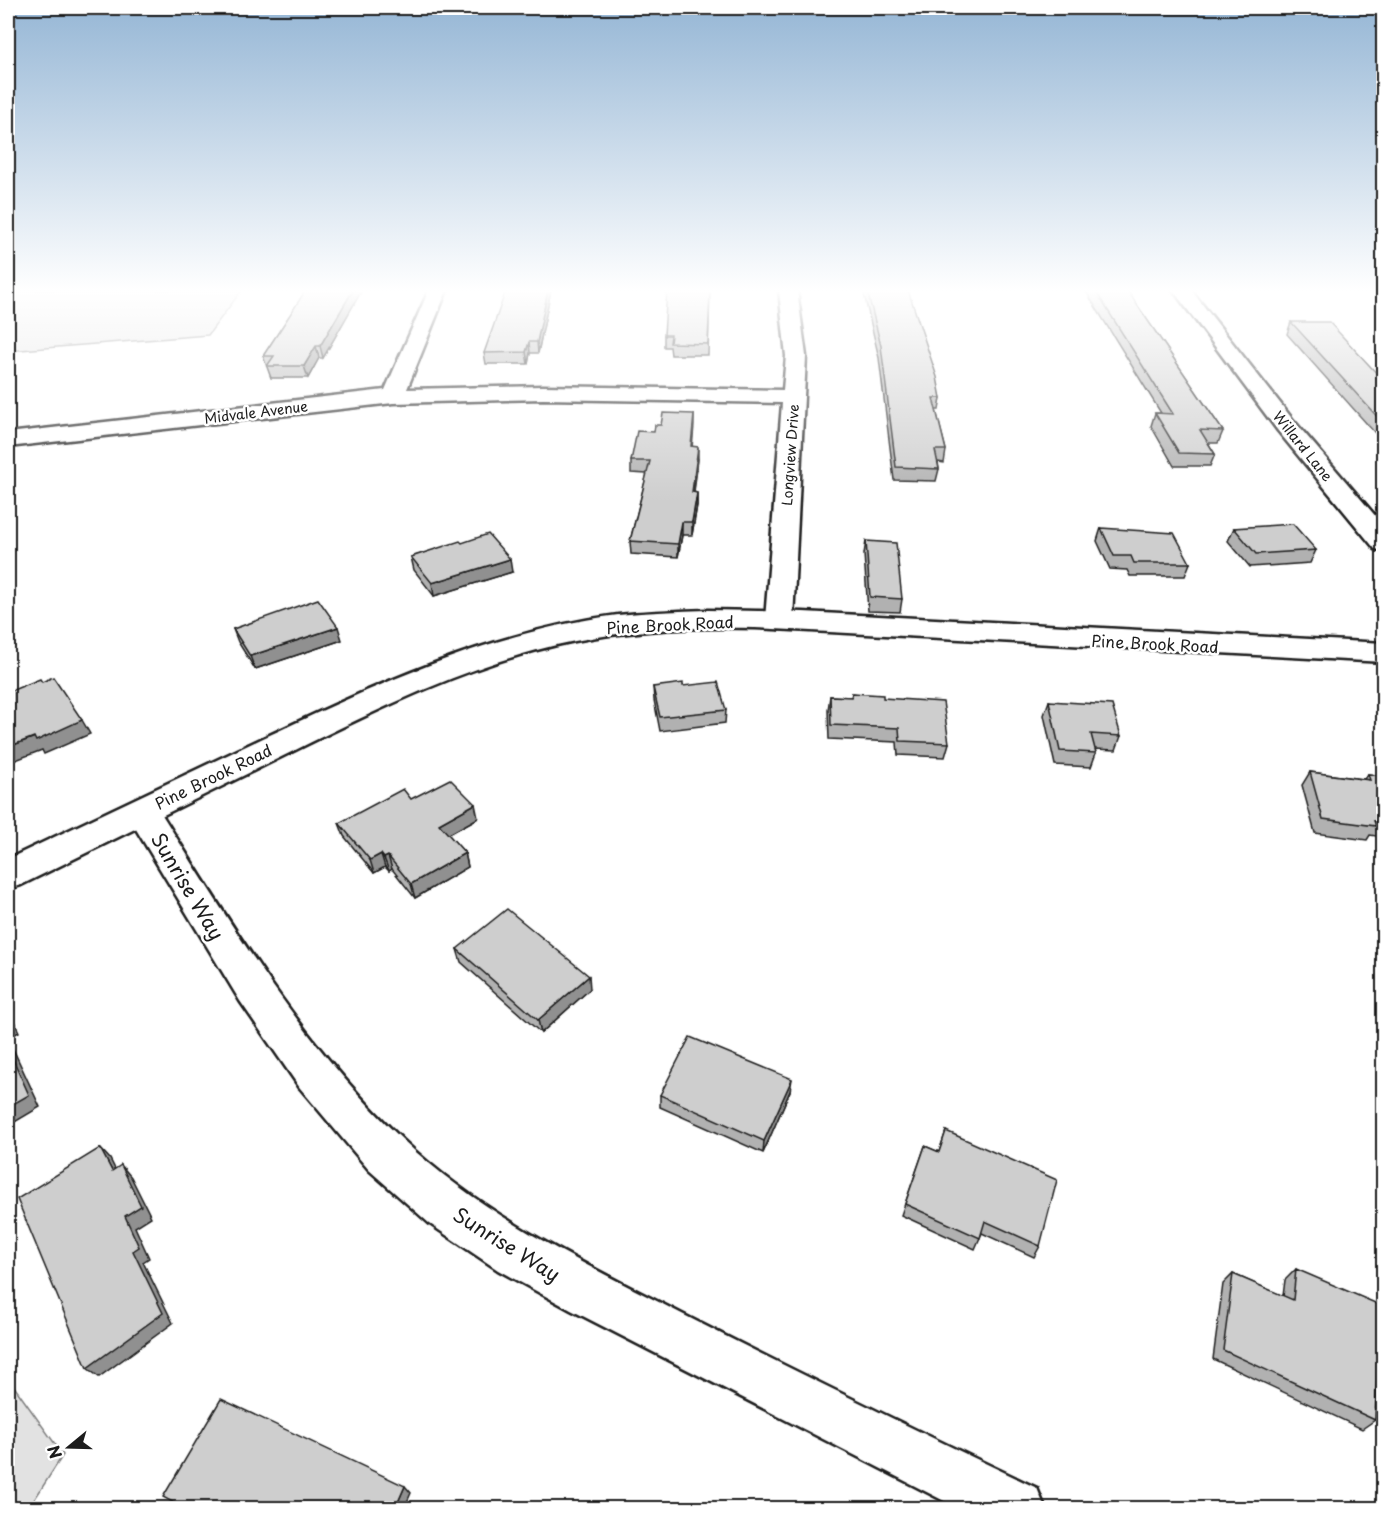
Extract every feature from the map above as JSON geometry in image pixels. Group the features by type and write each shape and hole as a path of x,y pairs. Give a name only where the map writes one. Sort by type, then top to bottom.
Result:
{"street":[{"path":"393,396 408,361"},
{"name":"Longview Drive","path":"779,620 796,361"},
{"name":"Willard Lane","path":"1236,361 1286,426 1383,543"},
{"name":"Midvale Avenue","path":"8,440 393,396 457,392 565,391 794,397"},
{"name":"Pine Brook Road","path":"8,875 318,725 387,696 534,642 619,624 706,620 779,620 1154,644 1383,653"},
{"name":"Sunrise Way","path":"142,810 232,959 299,1054 386,1154 458,1216 578,1287 749,1376 1017,1509"}],"shaded area":[{"path":"8,1378 63,1455 29,1508 8,1508"}],"building":[{"path":"271,361 307,361 304,366 267,366"},
{"path":"883,361 932,361 941,398 933,398 946,450 935,450 939,469 896,467"},
{"path":"1140,361 1175,361 1223,431 1200,430 1215,454 1179,453 1155,413 1173,414"},
{"path":"1326,361 1365,361 1383,380 1383,423"},
{"path":"663,413 694,414 691,446 698,447 692,492 697,493 692,522 682,522 678,544 630,541 650,461 631,461 637,431 654,432 655,425 661,425"},
{"path":"1293,524 1316,550 1256,554 1234,528"},
{"path":"1101,528 1174,533 1190,563 1134,563 1131,556 1114,556"},
{"path":"488,534 510,559 432,583 411,557 460,541 462,543"},
{"path":"866,541 896,543 902,599 870,597"},
{"path":"318,599 338,627 250,656 233,629"},
{"path":"53,677 82,720 36,741 34,737 8,747 8,692 40,679 42,682"},
{"path":"718,682 726,710 660,717 653,687"},
{"path":"852,693 883,695 883,698 943,702 949,743 900,741 899,728 831,725 830,696 852,697"},
{"path":"1049,701 1112,705 1121,736 1091,734 1096,753 1060,751"},
{"path":"1310,772 1370,780 1368,774 1383,776 1383,822 1374,821 1376,826 1323,819"},
{"path":"450,779 475,804 439,824 465,853 411,884 388,856 384,858 381,854 370,860 339,823 403,789 411,799"},
{"path":"507,909 589,976 538,1020 457,949"},
{"path":"690,1037 792,1079 764,1141 660,1095"},
{"path":"8,1048 29,1095 8,1107"},
{"path":"946,1131 1057,1180 1040,1246 985,1221 980,1238 905,1204 925,1146 939,1152"},
{"path":"100,1148 112,1171 121,1165 141,1206 125,1216 139,1247 133,1251 163,1313 87,1368 17,1199"},
{"path":"1296,1269 1380,1305 1375,1420 1223,1350 1233,1274 1293,1300"},
{"path":"221,1399 405,1486 395,1509 185,1509 163,1497"}]}
